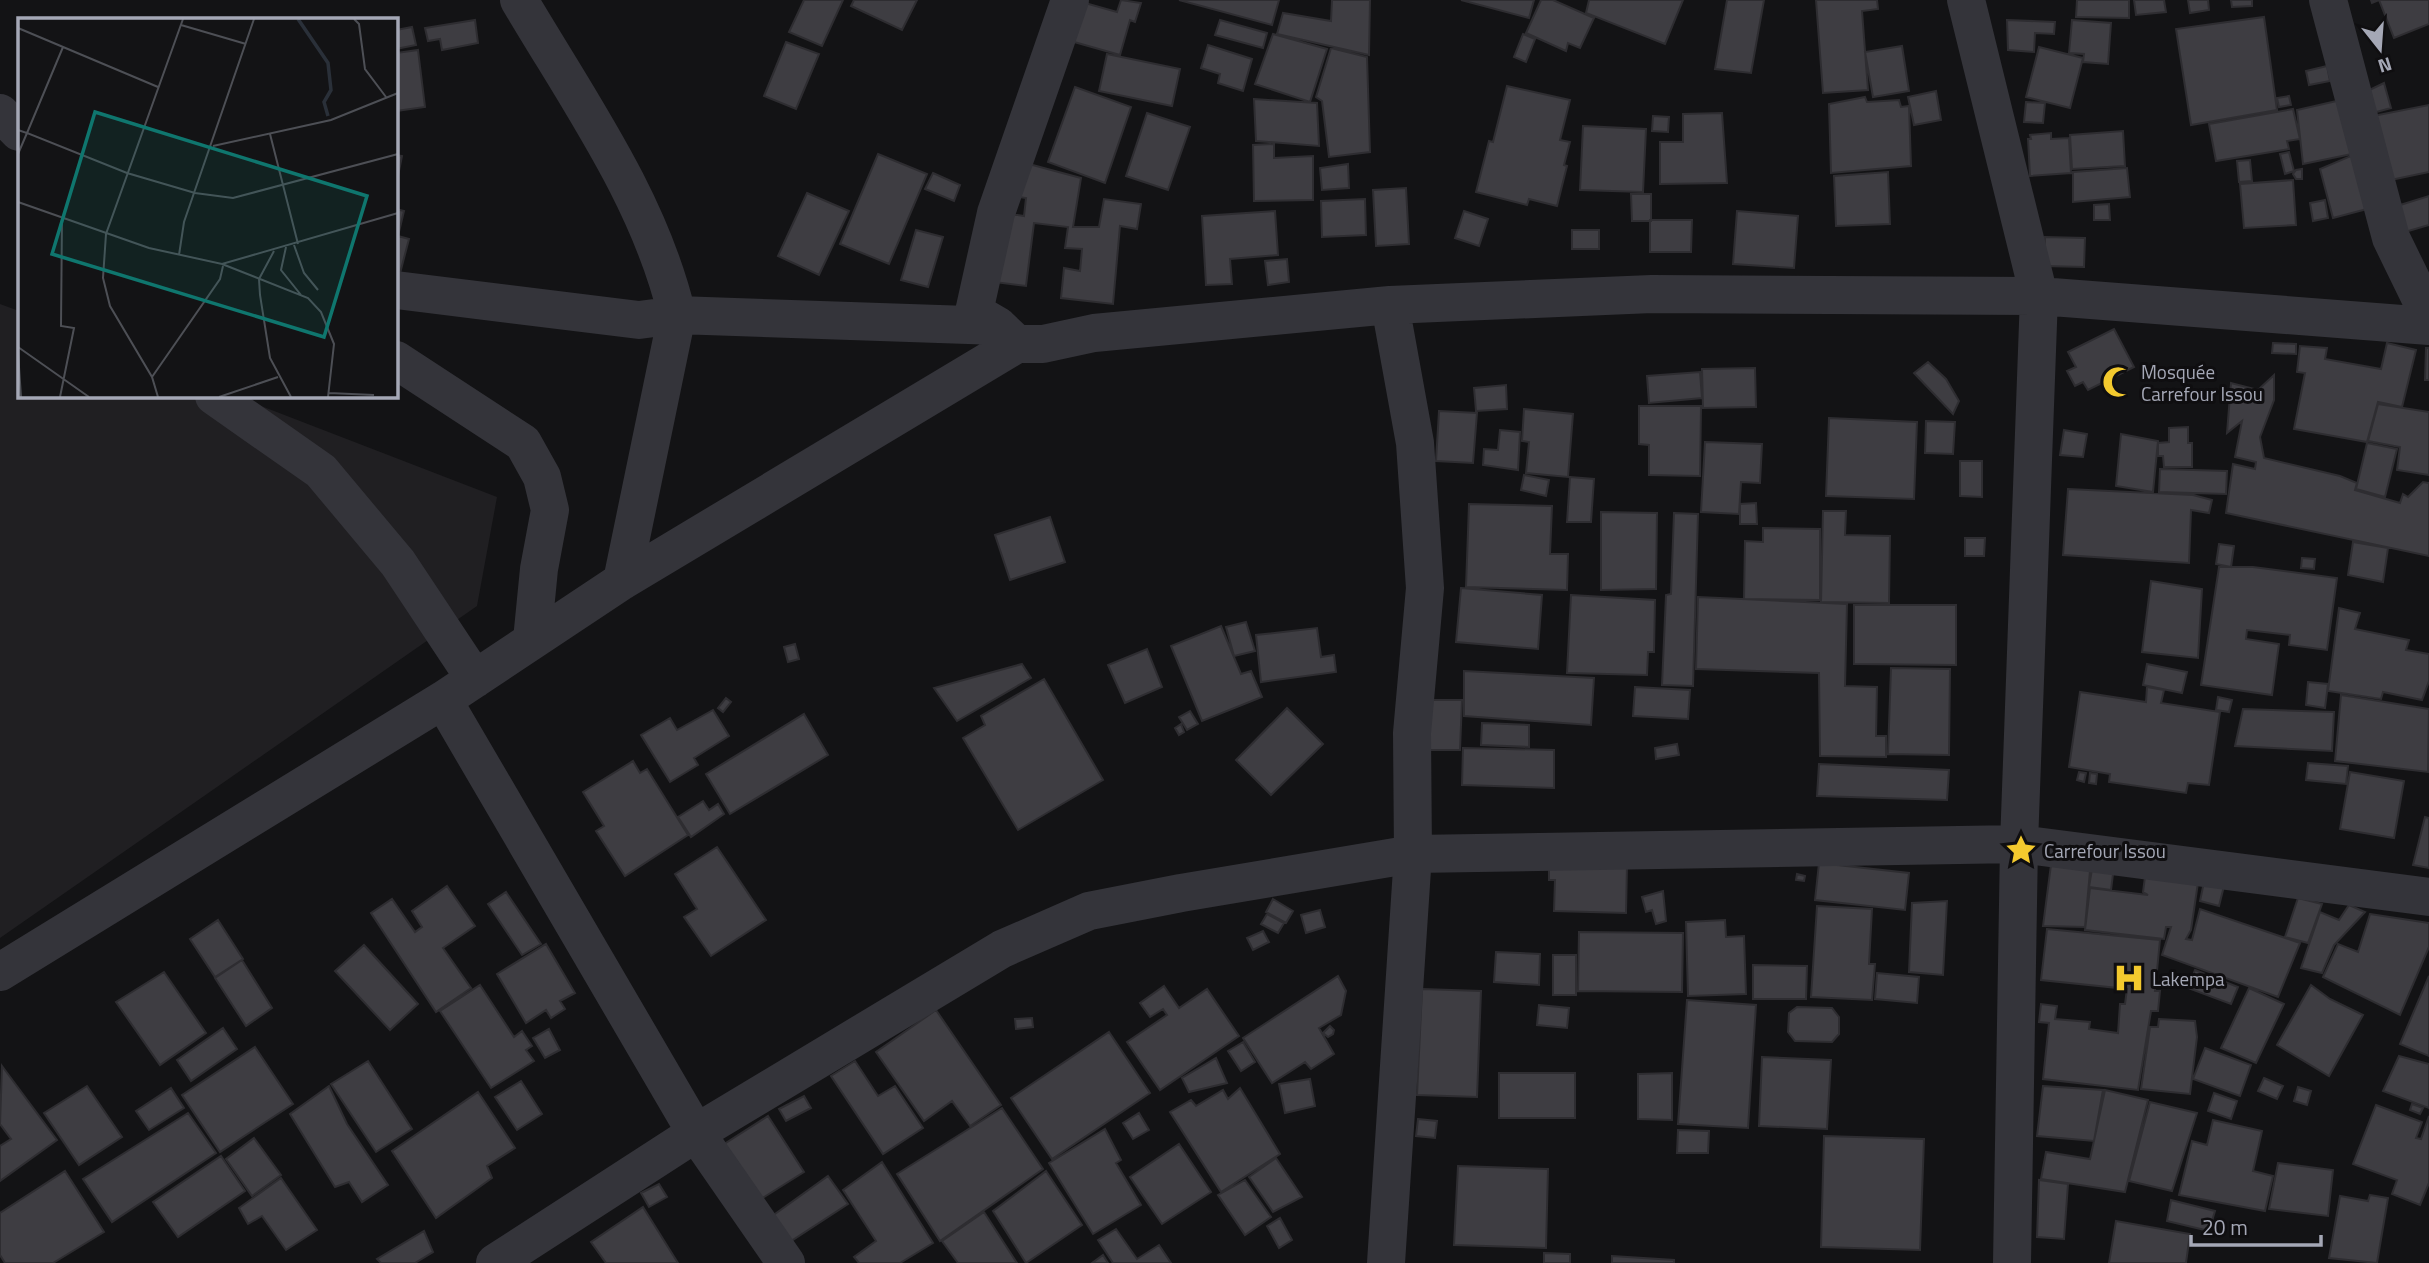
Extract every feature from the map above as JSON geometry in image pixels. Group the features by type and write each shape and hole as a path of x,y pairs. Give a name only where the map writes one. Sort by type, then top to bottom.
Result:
{"street":[{"path":"519,0 627,182 670,285 677,315 622,581"},
{"path":"1008,335 974,312 976,300 996,214 1070,0"},
{"path":"1966,0 2039,296 2019,844 2012,1263"},
{"path":"2329,0 2390,238 2429,316"},
{"path":"0,113 18,131"},
{"path":"397,290 639,320 677,315 1008,335 1042,344 1094,333 1391,305 1652,294 2039,296 2429,326"},
{"path":"1387,1263 1413,854 1412,733 1425,588 1415,443 1391,305"},
{"path":"0,972 443,700 622,581 1008,335"},
{"path":"397,361 523,443 542,477 550,510 539,569 532,640"},
{"path":"215,397 321,471 398,563 475,679"},
{"path":"443,700 696,1133 786,1263"},
{"path":"495,1263 696,1133 1002,949 1090,911 1413,854 2019,844 2429,897"}],"shaded area":[{"path":"0,304 18,311 18,397 238,397 497,497 477,606 0,938"}],"building":[{"path":"804,0 843,0 822,46 789,32"},
{"path":"854,0 917,0 902,30 851,6"},
{"path":"1121,0 1141,3 1135,22 1130,20 1120,55 1067,40 1078,1 1117,12"},
{"path":"1179,0 1279,0 1272,25"},
{"path":"1332,0 1370,0 1369,55 1277,34 1283,13 1331,21"},
{"path":"1461,0 1534,0 1529,18"},
{"path":"1541,0 1553,0 1594,18 1580,48 1568,43 1566,51 1526,33"},
{"path":"1589,0 1683,0 1665,44 1586,13"},
{"path":"1727,0 1764,0 1751,73 1715,69"},
{"path":"1816,0 1877,0 1878,9 1862,11 1868,90 1823,93"},
{"path":"2077,0 2129,0 2129,18 2076,17"},
{"path":"2134,0 2164,0 2166,12 2136,15"},
{"path":"2188,0 2208,0 2209,10 2190,13"},
{"path":"2231,0 2252,0 2252,6 2232,7"},
{"path":"2379,0 2429,0 2429,24 2394,38"},
{"path":"2264,17 2277,110 2191,125 2176,29"},
{"path":"475,20 478,43 442,50 440,39 428,41 425,28"},
{"path":"1220,20 1267,33 1263,48 1215,35"},
{"path":"2007,20 2055,22 2054,34 2035,33 2034,52 2008,50"},
{"path":"2072,20 2111,23 2108,64 2083,62 2084,54 2069,53"},
{"path":"412,27 416,45 397,49 397,30"},
{"path":"1273,34 1327,49 1310,102 1255,84"},
{"path":"1523,34 1535,39 1526,62 1514,57"},
{"path":"786,42 819,54 796,109 764,96"},
{"path":"1208,45 1252,59 1243,91 1218,83 1220,74 1201,68"},
{"path":"1902,46 1909,91 1873,97 1865,52"},
{"path":"2039,47 2083,58 2070,108 2026,97"},
{"path":"1331,48 1367,57 1370,152 1329,157 1322,101 1316,97"},
{"path":"418,50 425,107 397,111 397,53"},
{"path":"1107,54 1180,69 1172,106 1099,91"},
{"path":"2327,66 2330,81 2309,85 2306,71"},
{"path":"2384,83 2391,108 2369,114 2363,93"},
{"path":"1507,86 1570,100 1560,140 1570,142 1557,206 1529,199 1527,205 1476,192 1489,141 1493,142"},
{"path":"1075,87 1131,107 1105,183 1048,162"},
{"path":"1936,91 1941,120 1914,125 1908,97"},
{"path":"2289,96 2291,105 2279,107 2277,98"},
{"path":"1865,97 1867,102 1899,100 1901,107 1909,106 1911,166 1831,173 1829,104"},
{"path":"1254,99 1317,103 1319,146 1256,141"},
{"path":"2341,100 2352,154 2303,164 2297,110"},
{"path":"2026,102 2045,103 2043,123 2024,122"},
{"path":"2429,105 2429,172 2381,182 2368,117"},
{"path":"2293,109 2300,139 2287,141 2289,149 2216,161 2209,124"},
{"path":"1147,113 1190,127 1168,190 1126,176"},
{"path":"1722,113 1727,183 1660,184 1660,142 1683,142 1683,114"},
{"path":"1653,116 1669,117 1668,132 1652,131"},
{"path":"1583,126 1646,129 1643,192 1580,190"},
{"path":"2123,131 2125,166 2072,169 2070,135"},
{"path":"2051,133 2051,139 2069,138 2071,173 2030,176 2028,139 2031,139 2030,135"},
{"path":"1274,144 1274,158 1313,156 1313,200 1254,201 1253,145"},
{"path":"2289,152 2294,171 2285,174 2280,154"},
{"path":"878,154 927,174 889,264 840,244"},
{"path":"397,155 402,156 397,181"},
{"path":"2353,155 2367,209 2333,218 2320,169"},
{"path":"2250,160 2252,181 2239,182 2237,161"},
{"path":"1029,164 1081,178 1073,227 1099,227 1104,199 1141,204 1137,229 1120,226 1113,304 1061,298 1064,268 1080,271 1082,249 1065,248 1068,227 1034,223 1026,286 994,282 1003,213 1024,216 1026,198 1013,196"},
{"path":"1348,164 1349,188 1322,190 1320,168"},
{"path":"2127,168 2130,197 2073,202 2073,172"},
{"path":"2302,169 2302,179 2296,179 2293,174"},
{"path":"1888,172 1890,224 1836,226 1834,176"},
{"path":"933,173 960,185 954,201 925,189"},
{"path":"2293,180 2296,225 2244,228 2240,184"},
{"path":"1406,188 1409,244 1376,246 1373,190"},
{"path":"807,193 849,211 819,275 778,256"},
{"path":"1631,194 1651,194 1651,221 1632,221"},
{"path":"2429,196 2429,225 2405,232 2397,206"},
{"path":"1365,199 1366,235 1322,237 1321,201"},
{"path":"2325,200 2328,218 2313,221 2310,203"},
{"path":"2109,204 2110,220 2094,220 2094,205"},
{"path":"397,209 404,211 398,236 409,239 398,281"},
{"path":"1275,211 1278,255 1230,259 1232,284 1206,285 1202,216"},
{"path":"1464,211 1488,219 1479,246 1455,238"},
{"path":"1737,211 1798,216 1794,268 1733,264"},
{"path":"1650,220 1692,220 1691,252 1650,252"},
{"path":"916,230 943,237 928,287 901,280"},
{"path":"1572,230 1599,230 1599,249 1572,249"},
{"path":"2045,237 2085,238 2084,267 2044,266"},
{"path":"1287,259 1289,282 1268,285 1265,261"},
{"path":"2114,329 2134,367 2088,390 2083,382 2075,386 2067,371 2076,367 2068,352"},
{"path":"2273,343 2296,344 2296,354 2272,353"},
{"path":"2387,343 2416,350 2402,407 2378,402 2367,442 2294,429 2305,373 2297,372 2300,346 2327,348 2325,359 2381,369"},
{"path":"2426,348 2429,348 2429,380 2425,380"},
{"path":"1928,362 1946,379 1959,401 1953,414 1914,373"},
{"path":"1755,368 1756,407 1703,408 1702,369"},
{"path":"1700,372 1702,398 1649,403 1647,376"},
{"path":"2274,375 2274,400 2260,437 2264,458 2340,476 2357,483 2355,490 2400,503 2403,494 2408,497 2423,482 2429,483 2429,556 2226,513 2233,464 2255,469 2256,462 2235,457 2242,421 2227,433 2231,383 2258,390"},
{"path":"1506,385 1507,409 1476,411 1474,388"},
{"path":"2378,404 2429,412 2429,475 2397,470 2400,447 2368,441"},
{"path":"1639,406 1701,406 1700,476 1649,475 1649,445 1639,444"},
{"path":"1524,409 1573,414 1568,477 1526,473 1529,442 1522,441"},
{"path":"1439,411 1477,413 1473,463 1436,461"},
{"path":"1829,418 1917,422 1914,499 1826,496"},
{"path":"1926,421 1955,422 1953,454 1925,453"},
{"path":"2188,427 2188,443 2192,443 2192,467 2164,467 2163,456 2158,456 2158,443 2169,442 2169,428"},
{"path":"1500,430 1520,432 1518,470 1483,465 1484,449 1498,450"},
{"path":"2064,430 2087,434 2083,457 2060,455"},
{"path":"2121,434 2158,441 2153,492 2116,486"},
{"path":"1705,442 1762,444 1760,483 1741,482 1739,514 1701,512"},
{"path":"2367,443 2397,449 2385,497 2356,489"},
{"path":"1960,461 1982,461 1982,497 1960,496"},
{"path":"2160,469 2227,471 2226,494 2159,492"},
{"path":"1524,475 1549,480 1546,496 1521,490"},
{"path":"1570,477 1594,479 1591,522 1567,522"},
{"path":"2068,489 2193,495 2212,500 2209,513 2191,510 2189,563 2063,555"},
{"path":"1756,503 1757,524 1740,524 1740,504"},
{"path":"1469,504 1552,506 1550,554 1568,554 1567,590 1466,587"},
{"path":"1823,511 1846,511 1845,535 1890,536 1889,603 1821,602"},
{"path":"1601,512 1657,513 1656,589 1601,590"},
{"path":"1674,513 1698,514 1693,686 1662,685 1666,595 1671,594"},
{"path":"1050,517 1065,562 1010,580 995,535"},
{"path":"1763,528 1820,529 1820,600 1744,599 1745,541 1763,542"},
{"path":"1965,538 1985,538 1984,556 1965,556"},
{"path":"2353,542 2388,548 2383,582 2348,575"},
{"path":"2219,544 2234,546 2231,567 2216,564"},
{"path":"2302,558 2315,559 2314,569 2301,568"},
{"path":"2219,567 2253,567 2337,578 2327,650 2289,645 2290,635 2247,630 2246,639 2279,644 2272,695 2201,685"},
{"path":"2151,581 2202,589 2198,658 2142,652"},
{"path":"1461,588 1542,595 1538,649 1456,642"},
{"path":"1571,595 1655,600 1654,652 1648,652 1647,675 1567,673"},
{"path":"1698,597 1847,604 1845,686 1877,687 1876,736 1886,736 1886,757 1820,756 1819,673 1696,669"},
{"path":"1854,605 1956,605 1956,665 1854,664"},
{"path":"2339,608 2360,613 2355,629 2409,640 2406,650 2429,654 2429,681 2422,700 2383,692 2381,699 2328,691"},
{"path":"1246,622 1255,651 1234,656 1226,627"},
{"path":"1221,626 1241,674 1251,671 1262,697 1202,721 1171,646"},
{"path":"1317,628 1321,657 1334,655 1336,672 1261,682 1256,635"},
{"path":"795,644 799,659 788,662 784,647"},
{"path":"1147,649 1162,687 1125,703 1108,665"},
{"path":"1022,664 1031,678 957,721 934,688"},
{"path":"2147,664 2187,672 2182,693 2143,685"},
{"path":"1891,668 1950,669 1949,755 1888,754"},
{"path":"1464,671 1594,678 1591,725 1464,716"},
{"path":"1044,679 1103,780 1018,830 963,738 985,725 981,716"},
{"path":"2308,682 2328,684 2325,708 2306,705"},
{"path":"1635,687 1690,690 1688,719 1633,716"},
{"path":"2147,687 2164,690 2161,703 2220,712 2209,785 2188,783 2186,793 2109,782 2110,774 2069,767 2080,692 2146,702"},
{"path":"2341,695 2429,709 2428,772 2335,761"},
{"path":"2218,697 2232,700 2229,712 2216,710"},
{"path":"726,698 731,702 723,712 718,708"},
{"path":"1431,700 1462,700 1460,750 1428,750"},
{"path":"1287,708 1323,744 1271,795 1236,760"},
{"path":"2243,709 2334,712 2332,751 2235,746"},
{"path":"713,710 729,736 694,758 698,765 670,782 641,735 670,718 677,730"},
{"path":"1190,711 1198,724 1187,730 1179,717"},
{"path":"804,714 828,755 730,814 706,774"},
{"path":"1482,723 1529,725 1529,747 1481,745"},
{"path":"1181,724 1184,732 1179,735 1175,728"},
{"path":"1677,744 1679,755 1656,759 1655,748"},
{"path":"1463,748 1554,750 1554,788 1462,785"},
{"path":"633,761 640,773 647,769 688,835 625,876 596,831 604,826 583,792"},
{"path":"2308,763 2348,766 2346,784 2306,780"},
{"path":"1819,764 1949,770 1947,800 1817,796"},
{"path":"2079,772 2086,773 2084,782 2077,780"},
{"path":"2350,772 2404,781 2394,838 2340,829"},
{"path":"2090,773 2097,774 2096,784 2089,783"},
{"path":"703,801 709,810 718,804 724,814 691,837 678,817"},
{"path":"2425,817 2429,818 2429,868 2413,865"},
{"path":"717,847 766,920 711,956 684,917 697,909 675,874"},
{"path":"2052,857 2091,860 2085,927 2043,926"},
{"path":"1819,863 1909,873 1905,910 1815,900"},
{"path":"2093,863 2114,866 2111,890 2089,887"},
{"path":"1627,865 1626,913 1554,911 1555,880 1549,880 1549,868"},
{"path":"2146,869 2199,876 2191,930 2186,939 2192,940 2200,909 2300,943 2278,997 2162,955 2171,927 2166,927 2164,939 2085,930 2090,888 2148,895 2143,892"},
{"path":"1797,874 1805,876 1804,881 1796,880"},
{"path":"2204,882 2224,886 2219,906 2200,901"},
{"path":"447,886 475,926 443,948 471,988 436,1012 371,913 392,899 415,932 422,927 412,911"},
{"path":"1663,891 1666,921 1656,924 1652,910 1646,912 1642,897"},
{"path":"506,892 541,944 522,955 488,904"},
{"path":"2298,898 2322,904 2308,943 2285,937"},
{"path":"1273,899 1293,911 1286,923 1266,912"},
{"path":"1947,901 1943,975 1909,972 1912,903"},
{"path":"2349,905 2365,912 2334,945 2322,973 2301,968 2320,912 2339,920"},
{"path":"1817,906 1872,909 1869,964 1875,964 1872,1000 1811,997"},
{"path":"1320,910 1325,927 1306,933 1301,915"},
{"path":"1267,914 1284,923 1278,933 1261,924"},
{"path":"2370,914 2429,923 2429,947 2400,1015 2323,977 2338,944 2358,952"},
{"path":"218,920 243,959 215,977 190,939"},
{"path":"1725,920 1726,937 1744,936 1746,994 1688,996 1686,922"},
{"path":"2047,929 2160,940 2155,991 2160,991 2158,1011 2151,1011 2138,1090 2043,1079 2049,1023 2039,1022 2041,1004 2057,1006 2055,1019 2090,1022 2089,1029 2118,1033 2120,1004 2125,1004 2127,989 2041,980"},
{"path":"1263,931 1269,942 1253,950 1247,938"},
{"path":"1579,932 1683,933 1682,992 1578,991"},
{"path":"546,944 575,993 560,1001 565,1009 551,1018 546,1010 526,1023 497,974"},
{"path":"364,945 418,1004 390,1030 335,971"},
{"path":"1496,952 1540,954 1539,985 1494,982"},
{"path":"1553,955 1576,955 1576,995 1553,995"},
{"path":"242,960 272,1008 246,1026 215,978"},
{"path":"1753,965 1807,966 1806,999 1753,999"},
{"path":"2195,970 2238,987 2231,1004 2188,988"},
{"path":"164,972 206,1033 160,1065 116,1002"},
{"path":"1877,973 1919,977 1917,1003 1875,999"},
{"path":"1338,976 1346,991 1341,1015 1319,1028 1334,1054 1311,1069 1305,1062 1272,1083 1243,1038"},
{"path":"2429,976 2429,1056 2400,1044"},
{"path":"480,985 514,1037 522,1031 532,1046 526,1050 534,1061 491,1088 440,1011"},
{"path":"2311,985 2330,999 2363,1015 2329,1076 2277,1045"},
{"path":"1164,986 1179,1008 1207,989 1239,1036 1160,1090 1127,1042 1167,1015 1163,1009 1150,1017 1140,1003"},
{"path":"2249,988 2284,1004 2256,1063 2221,1048"},
{"path":"1422,989 1481,991 1477,1097 1417,1095"},
{"path":"1687,1000 1756,1005 1748,1128 1678,1124"},
{"path":"1539,1005 1569,1008 1567,1028 1537,1025"},
{"path":"1797,1007 1832,1008 1839,1017 1839,1034 1832,1042 1795,1041 1788,1032 1789,1013"},
{"path":"936,1010 1001,1105 970,1126 952,1101 924,1121 876,1052"},
{"path":"1032,1018 1033,1027 1016,1029 1015,1019"},
{"path":"2159,1019 2195,1021 2197,1037 2190,1094 2141,1089 2150,1027 2158,1027"},
{"path":"1330,1026 1334,1030 1328,1037 1323,1033"},
{"path":"223,1028 237,1049 191,1081 177,1060"},
{"path":"549,1029 560,1050 545,1058 533,1038"},
{"path":"1109,1032 1150,1093 1052,1159 1011,1098"},
{"path":"1243,1042 1255,1062 1241,1071 1228,1051"},
{"path":"255,1047 293,1104 220,1152 182,1095"},
{"path":"2205,1048 2251,1065 2240,1096 2193,1079"},
{"path":"2399,1056 2429,1064 2429,1108 2383,1091"},
{"path":"1762,1057 1831,1060 1827,1129 1759,1126"},
{"path":"1216,1058 1227,1083 1189,1092 1182,1078"},
{"path":"368,1061 412,1129 376,1152 331,1084"},
{"path":"855,1061 878,1096 895,1086 923,1128 883,1154 831,1076"},
{"path":"2,1066 57,1140 0,1181 0,1146 11,1139 0,1124"},
{"path":"1499,1073 1575,1073 1575,1118 1499,1118"},
{"path":"1672,1073 1672,1120 1638,1119 1638,1074"},
{"path":"2264,1078 2283,1086 2277,1099 2258,1091"},
{"path":"1310,1079 1315,1106 1285,1113 1279,1084"},
{"path":"521,1081 542,1114 517,1130 495,1097"},
{"path":"87,1086 122,1137 79,1165 44,1113"},
{"path":"329,1086 347,1124 388,1185 362,1202 349,1182 335,1187 290,1114"},
{"path":"2043,1086 2103,1090 2094,1141 2037,1136"},
{"path":"2298,1087 2311,1091 2307,1105 2294,1101"},
{"path":"171,1088 184,1108 149,1130 136,1111"},
{"path":"1240,1088 1280,1154 1221,1192 1170,1112 1191,1100 1196,1106 1223,1090 1228,1099"},
{"path":"2105,1090 2148,1100 2125,1192 2041,1179 2046,1152 2090,1159"},
{"path":"478,1092 515,1148 487,1166 492,1178 436,1218 392,1151"},
{"path":"2214,1093 2237,1101 2231,1119 2208,1111"},
{"path":"804,1096 811,1108 786,1121 779,1109"},
{"path":"2150,1102 2197,1113 2172,1191 2129,1181"},
{"path":"2412,1104 2423,1108 2420,1114 2410,1110"},
{"path":"2376,1105 2422,1122 2416,1138 2421,1139 2429,1116 2429,1183 2420,1205 2392,1194 2397,1180 2353,1164"},
{"path":"1002,1108 1043,1169 940,1241 897,1174"},
{"path":"188,1113 216,1153 112,1222 83,1179"},
{"path":"1139,1113 1149,1130 1133,1139 1123,1123"},
{"path":"768,1116 804,1172 753,1204 718,1148"},
{"path":"1418,1119 1437,1121 1435,1138 1416,1136"},
{"path":"2213,1120 2262,1131 2253,1171 2273,1176 2265,1211 2179,1195 2192,1141 2207,1145"},
{"path":"1105,1129 1121,1160 1116,1163 1141,1205 1093,1234 1049,1163"},
{"path":"1678,1130 1709,1131 1708,1153 1677,1153"},
{"path":"1824,1136 1924,1139 1920,1250 1821,1247"},
{"path":"254,1138 281,1175 252,1196 226,1159"},
{"path":"1179,1144 1211,1192 1162,1224 1130,1177"},
{"path":"221,1156 245,1191 178,1237 153,1202"},
{"path":"1276,1158 1302,1197 1273,1212 1249,1177"},
{"path":"882,1162 933,1243 900,1263 859,1263 854,1257 876,1241 843,1190"},
{"path":"2278,1163 2333,1170 2328,1216 2269,1209"},
{"path":"1458,1166 1548,1169 1546,1248 1454,1245"},
{"path":"65,1171 104,1232 53,1263 5,1263 0,1255 0,1213"},
{"path":"1046,1171 1082,1225 1026,1263 993,1211"},
{"path":"828,1176 848,1204 785,1245 768,1219"},
{"path":"281,1178 317,1230 286,1250 262,1216 248,1224 239,1208"},
{"path":"1245,1180 1271,1217 1245,1235 1218,1195"},
{"path":"2039,1180 2068,1184 2064,1239 2037,1237"},
{"path":"659,1184 667,1197 649,1207 641,1193"},
{"path":"2370,1195 2388,1198 2377,1263 2329,1258 2340,1196 2368,1201"},
{"path":"2171,1200 2215,1211 2209,1231 2167,1221"},
{"path":"643,1207 678,1263 606,1263 591,1242"},
{"path":"984,1212 1017,1263 958,1263 942,1241"},
{"path":"1280,1218 1292,1240 1279,1248 1267,1226"},
{"path":"2116,1221 2190,1234 2186,1263 2109,1263"},
{"path":"1116,1229 1137,1259 1159,1245 1171,1263 1113,1263 1098,1240"},
{"path":"424,1231 433,1252 415,1263 381,1263 377,1259"},
{"path":"1544,1253 1570,1254 1570,1263 1544,1263"},
{"path":"1103,1255 1108,1263 1092,1263"},
{"path":"1612,1256 1674,1260 1674,1263 1612,1263"}],"place":[{"name":"Mosquée Carrefour Issou","path":"2118,382"},
{"name":"Carrefour Issou","path":"2021,850"},
{"name":"Lakempa","path":"2129,978"}]}
